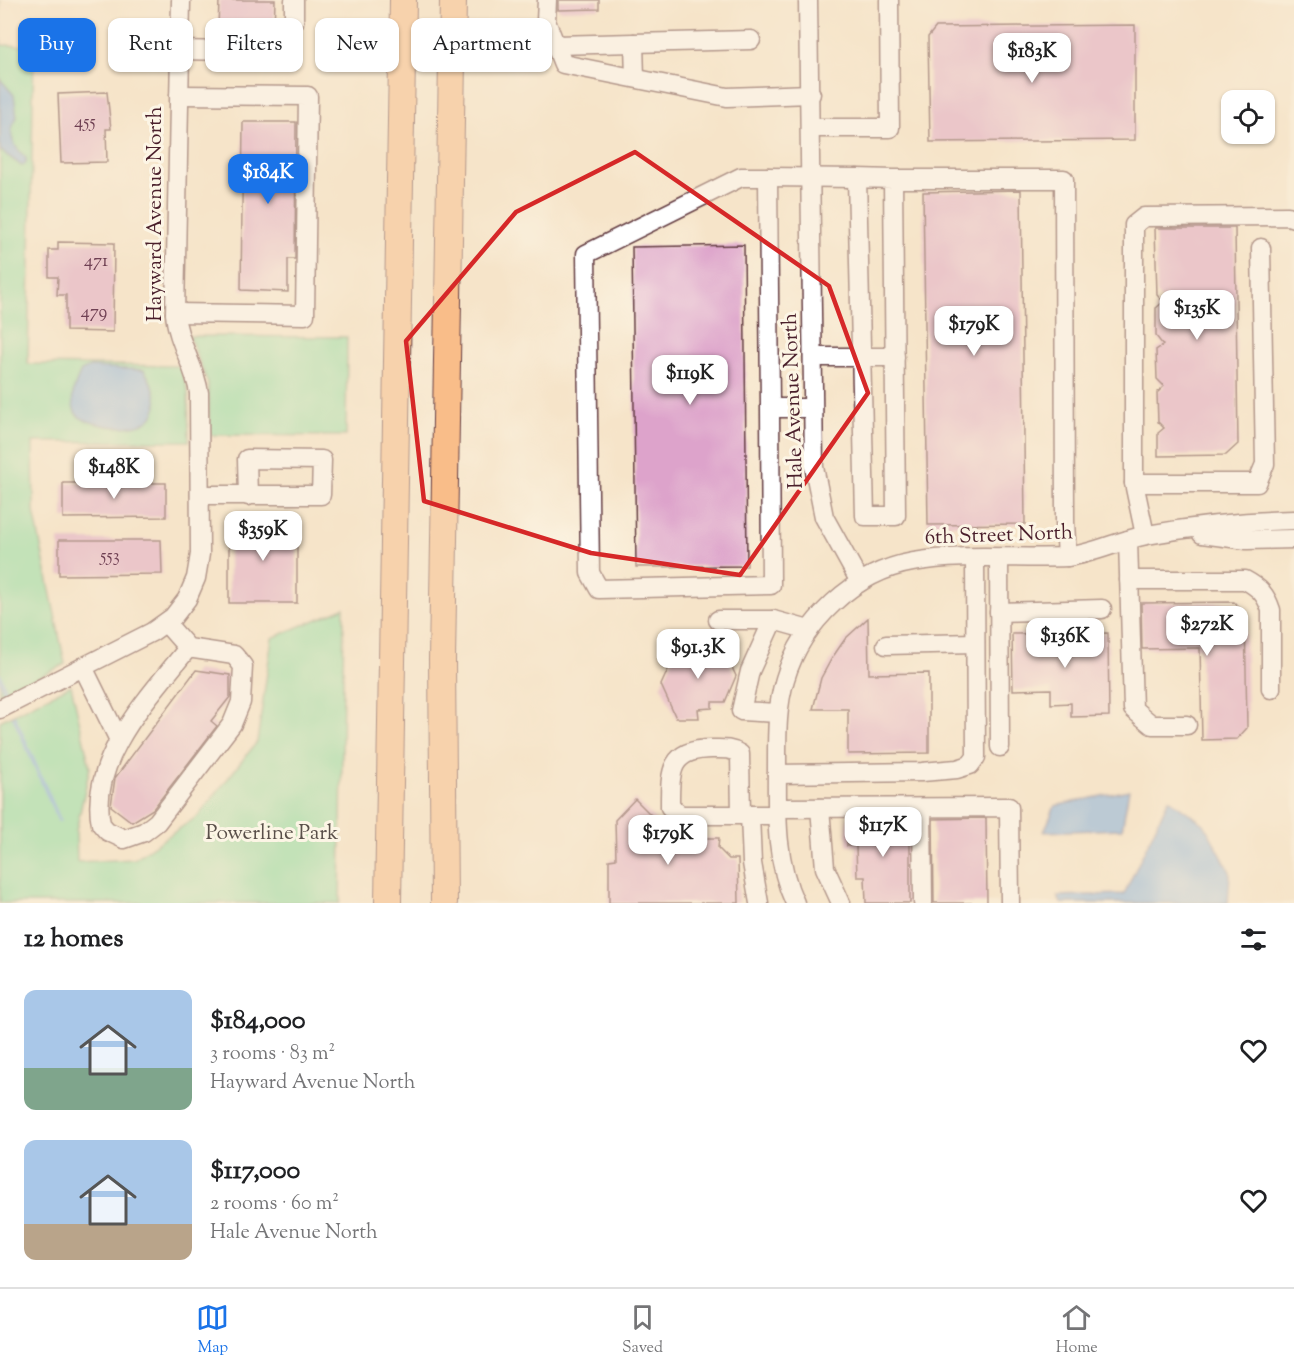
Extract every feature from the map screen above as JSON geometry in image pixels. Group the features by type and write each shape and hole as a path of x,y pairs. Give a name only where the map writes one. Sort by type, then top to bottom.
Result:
{"highway":[{"path":"388,903 403,0"},
{"path":"444,903 442,660 453,0"},
{"path":"382,903 388,835"}],"street":[{"name":"Hayward Avenue North","path":"181,0 181,18"},
{"path":"193,50 277,52 294,22 294,0"},
{"path":"547,0 546,21 563,64 727,97 811,94"},
{"name":"Hale Avenue North","path":"808,0 814,467 820,500 834,537 860,582"},
{"path":"811,129 890,128 888,0"},
{"path":"556,45 751,40"},
{"path":"634,43 635,78"},
{"name":"Hayward Avenue North","path":"0,708 166,622 185,602 196,578 200,554 199,390 178,336 175,313 180,72"},
{"path":"175,313 305,315 308,96 179,95"},
{"path":"768,177 771,585 599,589 590,573 586,254 741,177 768,177 811,179 1064,179 1067,557"},
{"path":"857,178 865,516 896,516 893,179"},
{"path":"1187,725 1152,725 1133,709 1130,580 1137,538 1134,483 1134,225 1144,217 1288,216 1294,218"},
{"path":"1134,483 1257,483 1265,464 1261,248"},
{"path":"813,357 895,357"},
{"path":"770,408 813,408"},
{"path":"200,495 248,496"},
{"name":"6th Street North","path":"860,582 911,562 1067,557 1089,554 1137,538 1176,530 1248,521 1294,520"},
{"name":"6th Street North","path":"1176,530 1247,540 1294,539"},
{"path":"999,558 999,747"},
{"path":"777,774 922,772 957,769 970,765 976,757 975,559"},
{"path":"1130,580 1245,580 1258,587 1267,598 1271,610 1271,689"},
{"path":"795,903 781,863 777,811 778,713 785,679 809,630 840,597 860,582"},
{"path":"999,612 1102,609"},
{"path":"718,620 772,620 809,630"},
{"path":"772,620 750,671 741,711 778,713"},
{"path":"166,622 188,648 234,655 239,658 243,666 241,702 232,724 158,822 132,838 124,839 107,831 101,824 98,802 103,778 119,740 188,648"},
{"path":"886,645 975,643"},
{"path":"83,667 119,740"},
{"path":"759,903 745,815 740,754 732,749 694,749 684,753 670,772 670,807 681,815 745,815 820,808 1009,807 1010,903"},
{"path":"820,808 825,868 841,903"},
{"path":"922,808 923,903"}],"highlighted area":[{"path":"635,152 829,286 868,393 740,575 591,553 424,501 406,341 516,212"}],"green space":[{"path":"0,0 1,45 18,46 18,72 34,72 28,364 180,366 188,391 189,441 33,442 34,512 65,664 0,697"},
{"path":"189,336 347,337 346,436 210,435 208,384"},
{"name":"Powerline Park","path":"344,608 340,903 0,903 0,721 71,685 90,767 76,831 77,862 134,859 198,816 257,742 272,638"}],"water":[{"path":"0,79 14,95 17,117 12,129 12,139 26,158 26,163 22,166 0,150"},
{"path":"90,367 144,370 155,395 155,411 146,422 130,426 113,426 82,418 75,412 73,396 75,386 81,371"},
{"path":"1129,790 1122,829 1044,832 1055,806"},
{"path":"1169,799 1204,824 1230,872 1228,903 1061,903 1057,896 1124,894"}],"building":[{"path":"219,0 275,0 274,18 218,18"},
{"path":"558,0 599,0 599,9 558,10"},
{"path":"1135,25 1135,140 930,142 928,37 936,27"},
{"path":"107,92 111,129 106,129 107,162 61,163 58,94"},
{"path":"243,122 296,122 295,259 288,259 288,292 241,290"},
{"path":"1021,190 1025,524 928,525 923,192"},
{"path":"1155,228 1235,228 1238,444 1226,455 1158,456 1158,433 1164,428 1158,422 1157,393 1164,386 1157,379 1156,350 1163,345 1156,336 1156,308 1163,302 1157,295"},
{"path":"58,242 114,243 113,332 66,331 66,295 57,295 58,277 49,277 49,250 58,250"},
{"path":"744,245 747,566 636,567 632,247"},
{"path":"63,483 166,483 166,517 63,518"},
{"path":"229,521 297,521 297,603 229,603"},
{"path":"59,540 161,540 162,574 59,575"},
{"path":"1234,602 1245,614 1247,728 1237,739 1202,740 1200,648 1142,649 1141,603"},
{"path":"868,618 869,674 929,673 929,753 848,754 848,709 813,709 821,678 832,658 845,639"},
{"path":"1108,633 1109,716 1071,717 1071,703 1051,704 1051,689 1013,690 1012,634"},
{"path":"699,644 721,644 736,676 725,702 712,702 712,708 698,709 699,718 676,718 661,685 676,652 690,653"},
{"path":"196,670 230,675 230,697 211,721 217,726 153,809 132,822 111,806 115,778"},
{"path":"635,799 656,820 657,838 719,838 718,848 729,859 738,859 739,903 609,903 609,860 616,859 615,820"},
{"path":"986,818 987,903 934,903 933,819"},
{"path":"847,819 910,819 910,903 866,903 865,877 857,877 856,846 847,846"}],"waterway":[{"path":"0,676 6,694"},
{"path":"14,717 59,820"}]}
